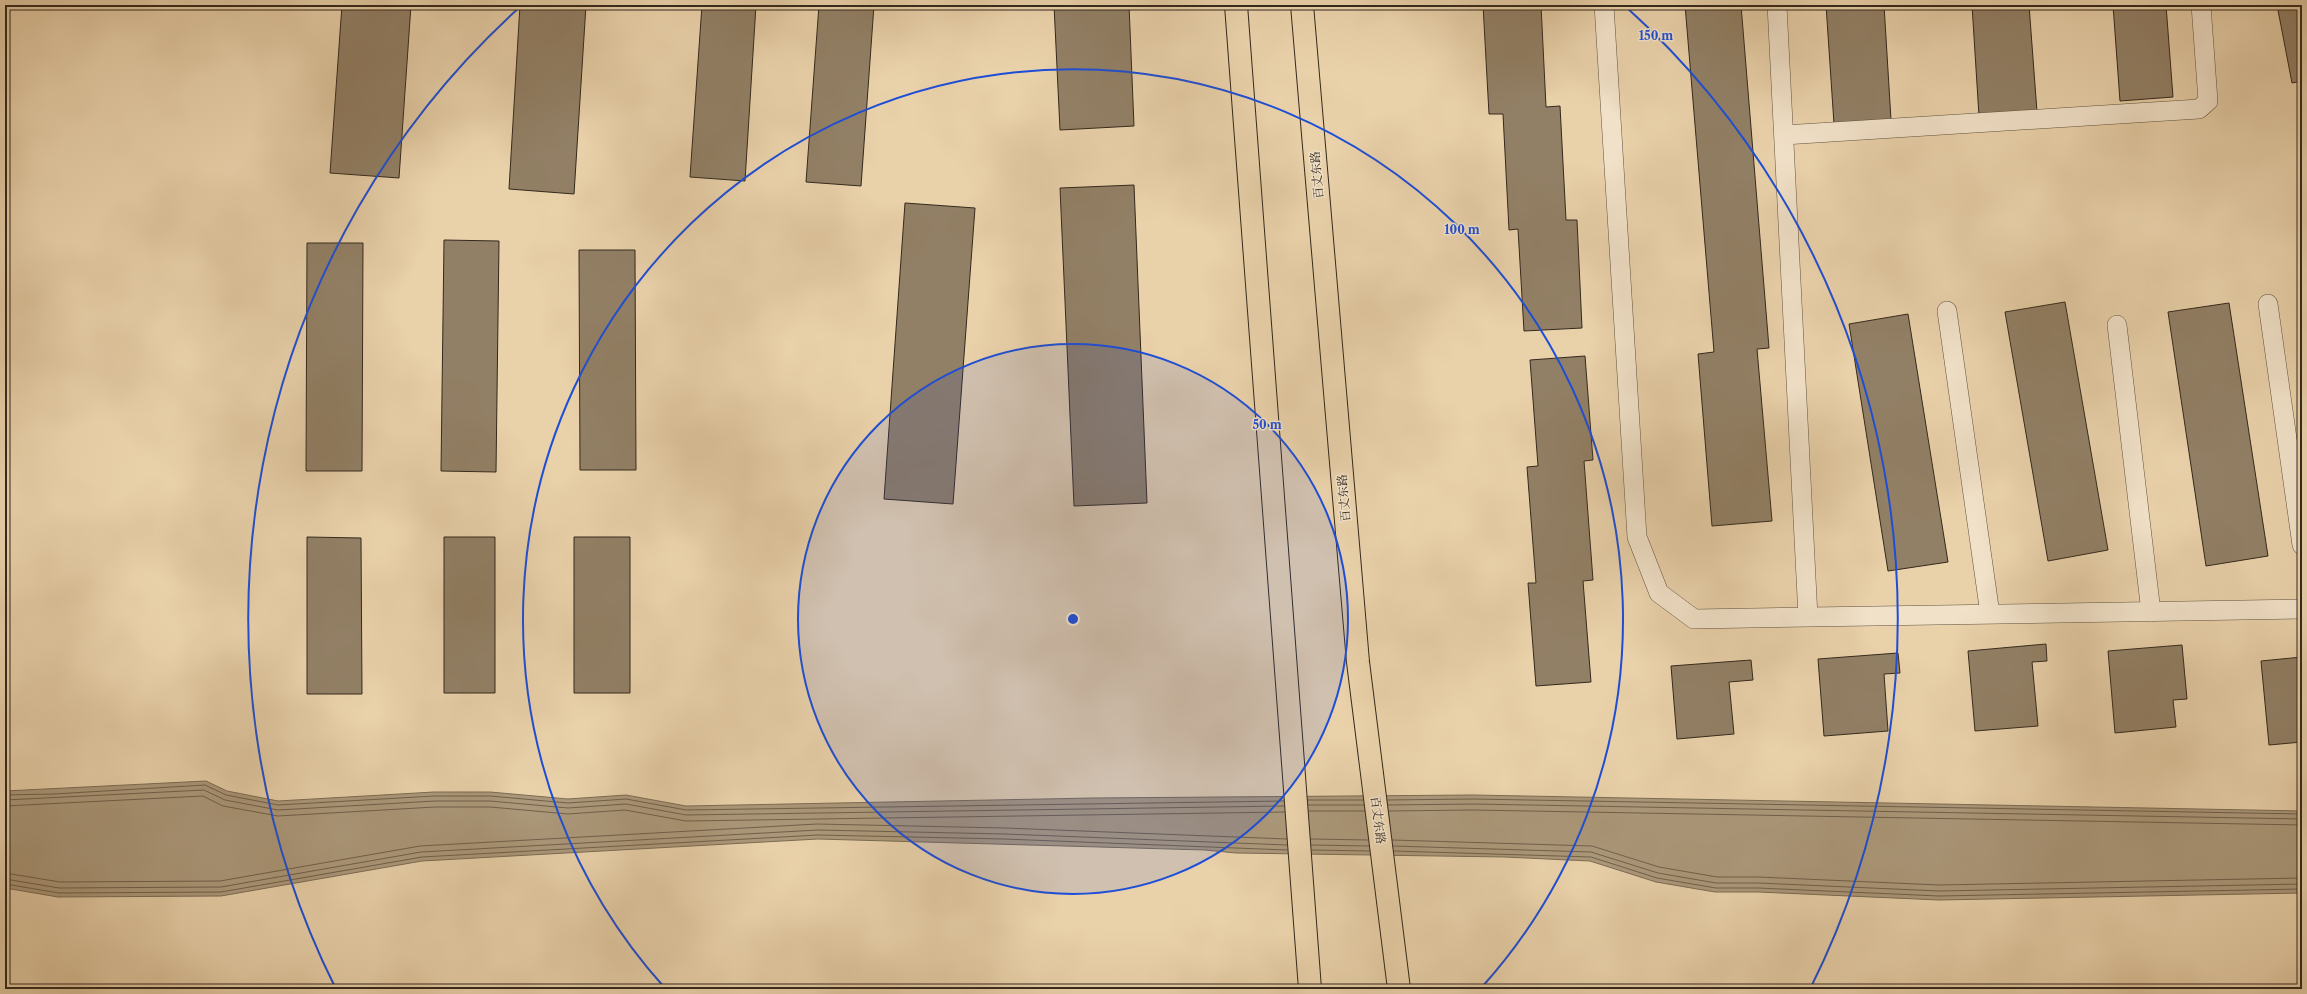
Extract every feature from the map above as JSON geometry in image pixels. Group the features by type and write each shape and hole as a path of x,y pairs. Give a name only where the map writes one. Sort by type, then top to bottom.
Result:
{"main road":[{"path":"1236,5 1310,989"},
{"name":"百丈东路","path":"1302,5 1358,662 1399,989"}],"lane":[{"path":"1604,5 1637,537 1659,593 1694,618 2302,609"},
{"path":"1777,5 1808,616"},
{"path":"1784,135 2199,109 2208,101 2201,5"},
{"path":"2268,304 2302,545"},
{"path":"1947,312 1990,614"},
{"path":"2117,325 2151,612"}],"water":[{"path":"206,781 227,791 278,801 434,792 490,792 568,799 626,795 686,806 1093,798 1473,795 2302,811 2302,893 1939,900 1758,892 1715,892 1656,882 1590,861 1504,857 1236,853 1205,850 818,839 422,861 221,896 58,897 5,888 5,791"}],"building":[{"path":"342,5 411,5 399,178 330,173"},
{"path":"520,5 586,5 574,194 509,189"},
{"path":"702,5 756,5 745,181 690,177"},
{"path":"819,5 874,5 861,186 806,182"},
{"path":"1054,5 1129,5 1134,126 1060,130"},
{"path":"1483,5 1541,5 1546,107 1560,106 1566,220 1577,220 1582,328 1524,331 1518,229 1509,230 1503,114 1489,114"},
{"path":"1685,5 1741,5 1769,348 1757,349 1772,521 1712,526 1698,354 1714,352"},
{"path":"1826,5 1884,5 1891,120 1834,124"},
{"path":"1972,5 2029,5 2037,112 1979,116"},
{"path":"2113,5 2166,5 2173,97 2120,101"},
{"path":"2277,5 2302,5 2302,81 2292,83"},
{"path":"1134,185 1147,503 1074,506 1060,188"},
{"path":"905,203 975,208 953,504 884,499"},
{"path":"444,240 499,241 496,472 441,471"},
{"path":"307,243 363,243 362,471 306,471"},
{"path":"579,250 635,250 636,470 580,470"},
{"path":"2065,302 2108,550 2048,561 2005,312"},
{"path":"2229,303 2268,556 2206,566 2168,312"},
{"path":"1908,314 1948,562 1888,571 1849,324"},
{"path":"1585,356 1593,460 1584,461 1593,580 1583,581 1591,682 1536,686 1528,583 1536,583 1527,467 1538,466 1530,360"},
{"path":"307,537 361,538 362,694 307,694"},
{"path":"444,537 495,537 495,693 444,693"},
{"path":"574,537 630,537 630,693 574,693"},
{"path":"2046,644 2047,661 2032,662 2038,726 1975,731 1968,651"},
{"path":"2182,645 2187,699 2173,700 2176,727 2115,733 2108,651"},
{"path":"1898,653 1900,673 1884,674 1888,731 1824,736 1818,659"},
{"path":"2302,657 2302,742 2269,745 2261,661"},
{"path":"1751,660 1753,680 1729,682 1734,734 1677,739 1671,666"}]}
